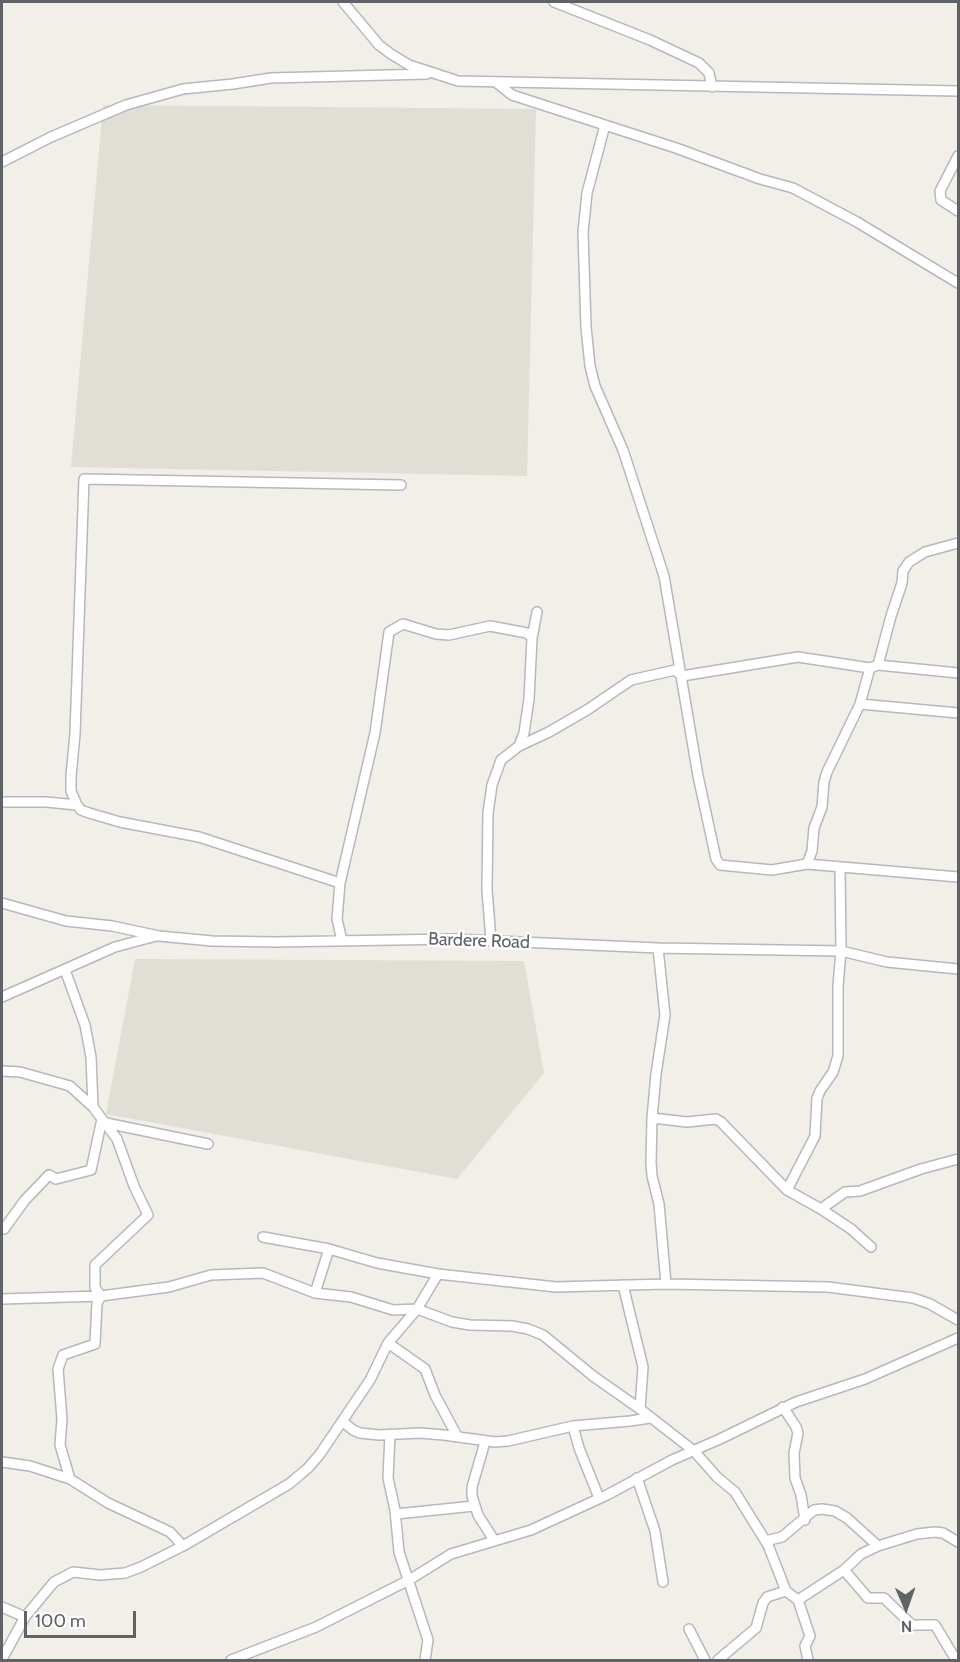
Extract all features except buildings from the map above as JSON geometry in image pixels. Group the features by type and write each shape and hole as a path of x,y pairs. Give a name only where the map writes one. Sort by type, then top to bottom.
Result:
{"street":[{"path":"343,2 379,45 409,65 458,81 958,92"},
{"path":"554,2 650,40 699,63 709,73 712,87"},
{"path":"2,162 51,137 126,105 183,89 271,78 432,74"},
{"path":"497,83 512,95 792,188 857,222 958,283"},
{"path":"605,125 587,192 583,232 586,327 590,366 595,386 623,450 664,576 698,776 716,859 720,865 772,870 807,864 958,877"},
{"path":"958,156 942,185 940,196 946,204 958,211"},
{"path":"340,883 199,837 120,822 81,810 76,805 71,791 71,776 75,734 84,479 401,485"},
{"path":"807,864 812,852 814,828 822,807 827,771 860,704 902,583 903,572 909,562 924,552 958,543"},
{"path":"519,746 524,733 529,699 532,638 537,612"},
{"path":"342,941 337,919 340,883 375,733 389,632 403,624 436,634 448,635 489,626 527,633 532,638"},
{"path":"491,940 487,890 488,823 492,785 501,760 519,746 568,721 632,680 675,670 682,676 798,657 958,674"},
{"path":"860,704 958,713"},
{"path":"4,802 76,805"},
{"path":"787,1190 811,1147 815,1136 817,1098 836,1065 841,951 840,868"},
{"name":"Bardere Road","path":"2,903 66,921 112,926 159,936 212,940 452,939 658,948 841,951 887,962 958,969"},
{"path":"2,997 115,947 159,936"},
{"path":"658,948 665,1015 652,1118 652,1176 660,1204 666,1284"},
{"path":"65,970 85,1025 91,1057 93,1107"},
{"path":"2,1071 20,1072 70,1086 93,1107 117,1139 134,1186 148,1215 95,1265 96,1288 101,1296"},
{"path":"652,1118 687,1122 716,1119 787,1190 851,1229 871,1247"},
{"path":"104,1121 208,1144"},
{"path":"4,1229 25,1200 49,1175 56,1179 91,1170 104,1121"},
{"path":"821,1209 845,1192 860,1191 921,1169 958,1159"},
{"path":"263,1237 329,1249 377,1263 438,1274 556,1287 666,1284 828,1287 896,1295 922,1301 958,1316"},
{"path":"315,1293 329,1249"},
{"path":"2,1299 101,1296 169,1287 211,1275 263,1273 315,1293 351,1297 393,1310 417,1309 452,1322 512,1326 543,1335 615,1393 640,1409 694,1451 717,1477 735,1492 765,1541 786,1591 798,1600 810,1636 805,1646 808,1660"},
{"path":"2,1659 26,1617 54,1582 73,1572 100,1575 125,1574 154,1562 289,1484 314,1461 369,1380 388,1343 417,1309 438,1274"},
{"path":"623,1285 643,1367 640,1409"},
{"path":"70,1479 60,1445 62,1419 58,1369 63,1355 95,1344 97,1303 101,1296"},
{"path":"235,1660 316,1627 409,1580 451,1554 531,1530 783,1407 865,1379 958,1338"},
{"path":"388,1343 424,1369 457,1436"},
{"path":"783,1407 798,1433 794,1453 795,1478 801,1495 805,1520"},
{"path":"342,1421 360,1433 390,1435 420,1433 457,1436 485,1442 508,1441 573,1426 650,1418"},
{"path":"573,1426 579,1448 599,1498"},
{"path":"390,1435 388,1478 396,1514 399,1552 428,1640 425,1660"},
{"path":"485,1442 472,1487 474,1506 494,1540"},
{"path":"2,1462 30,1466 70,1479 108,1503 170,1532 183,1546"},
{"path":"637,1478 655,1531 663,1582"},
{"path":"396,1514 474,1506"},
{"path":"765,1541 782,1537 805,1520 814,1510 835,1510 869,1536 878,1546"},
{"path":"798,1600 844,1570 861,1554 878,1546 917,1534 935,1532 943,1533 958,1542"},
{"path":"844,1570 868,1598 884,1598 912,1624 935,1625 956,1660"},
{"path":"718,1660 756,1628 767,1597 786,1591"},
{"path":"2,1606 26,1617"},
{"path":"689,1629 705,1660"}],"shaded area":[{"path":"103,105 536,109 527,476 71,467"},
{"path":"135,959 524,961 544,1073 457,1179 106,1114"}]}
